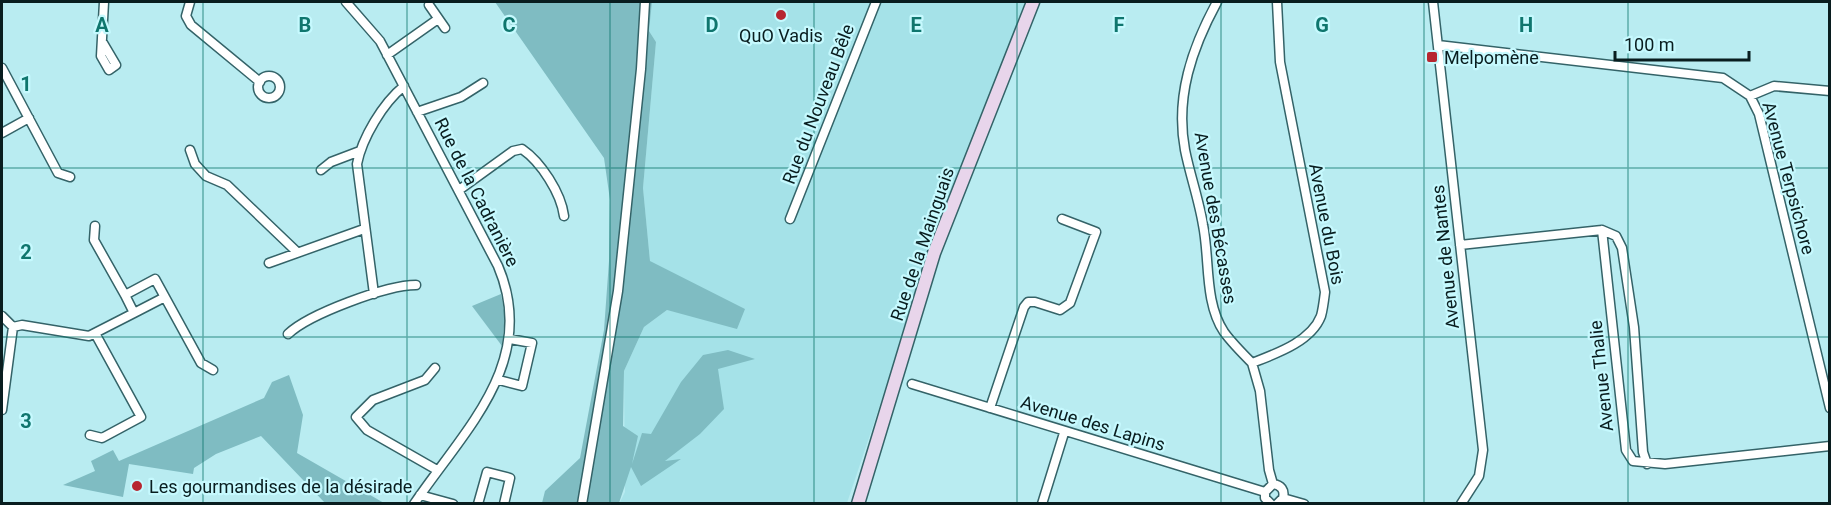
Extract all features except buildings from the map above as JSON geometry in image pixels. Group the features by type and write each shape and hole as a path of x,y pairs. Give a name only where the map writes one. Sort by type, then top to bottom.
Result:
{"street":[{"path":"104,2 104,43"},
{"path":"190,2 186,16 191,25 260,82"},
{"name":"Rue de la Cadranière","path":"346,2 366,22 387,55 459,190 503,277 512,320 510,339 498,380 414,504"},
{"path":"582,504 618,291 641,69 645,2"},
{"name":"Rue du Nouveau Bêle","path":"790,219 876,2"},
{"name":"Rue de la Mainguais","path":"858,504 934,253 1033,2"},
{"name":"Avenue des Bécasses","path":"1217,2 1202,31 1185,76 1184,146 1204,228 1213,307 1223,331 1252,363"},
{"name":"Avenue du Bois","path":"1252,363 1283,351 1308,333 1320,318 1325,292 1319,248 1280,62 1276,2"},
{"name":"Avenue de Nantes","path":"1433,2 1484,450 1479,476 1461,504"},
{"path":"429,5 445,28"},
{"path":"387,55 438,19"},
{"path":"1438,45 1723,78 1750,96 1774,86 1830,91"},
{"path":"2,68 58,173 70,177"},
{"path":"417,112 461,96 483,83"},
{"path":"374,294 357,164 360,151 392,96 404,86"},
{"name":"Avenue Terpsichore","path":"1750,96 1759,114 1830,408"},
{"path":"2,133 29,118"},
{"path":"459,190 513,151 522,148 530,154 562,200 564,216"},
{"path":"190,150 195,164 206,176 227,185 297,252"},
{"path":"321,171 331,162 360,151"},
{"path":"990,408 1024,307 1028,302 1035,302 1060,310 1070,303 1096,232 1062,219"},
{"path":"95,226 94,240 134,313"},
{"path":"269,263 364,229"},
{"path":"1461,245 1602,230 1616,236 1622,248 1634,327 1643,452 1647,464 1830,446"},
{"name":"Avenue Thalie","path":"1602,230 1626,450 1634,461 1647,464"},
{"path":"125,295 155,279 201,363 213,370"},
{"path":"288,334 298,324 374,294 399,285 416,285"},
{"path":"13,327 22,325 96,334 165,297"},
{"path":"2,316 13,327"},
{"path":"2,410 13,327"},
{"path":"90,435 102,438 141,417 96,334"},
{"path":"498,380 522,386 532,342 510,339"},
{"path":"1252,363 1260,391 1269,470 1273,484"},
{"path":"435,368 425,380 373,400 356,417 367,430 437,470"},
{"name":"Avenue des Lapins","path":"912,384 1064,433 1264,492"},
{"path":"1042,504 1064,433"},
{"path":"478,504 487,472 510,478 504,504"},
{"path":"1271,504 1265,498 1264,492 1273,484"},
{"path":"1273,484 1282,488 1280,501 1304,504"},
{"path":"420,495 453,504"}],"shaded area":[{"path":"495,2 652,2 649,31 656,42 643,188 650,261 745,309 737,329 667,310 644,327 624,371 623,426 638,436 632,464 642,433 651,434 681,382 703,355 728,350 755,359 718,369 724,409 700,434 665,461 681,459 641,486 631,467 619,503 542,503 545,491 580,458 604,330 609,261 610,200 604,158"},
{"path":"652,2 1025,2 918,292 847,503 619,504 625,492 624,371 644,327 667,310 699,317 650,261 643,188 656,42 649,31"},
{"path":"501,294 505,316 502,346 472,306"},
{"path":"289,375 303,415 297,453 384,503 325,503 261,436 216,454 194,468 193,474 129,464 123,497 63,485 95,471 91,461 113,450 119,461 264,398 272,382"}],"place":[{"name":"QuO Vadis","path":"781,15"},
{"name":"Melpomène","path":"1432,57"},
{"name":"Les gourmandises de la désirade","path":"137,486"}]}
